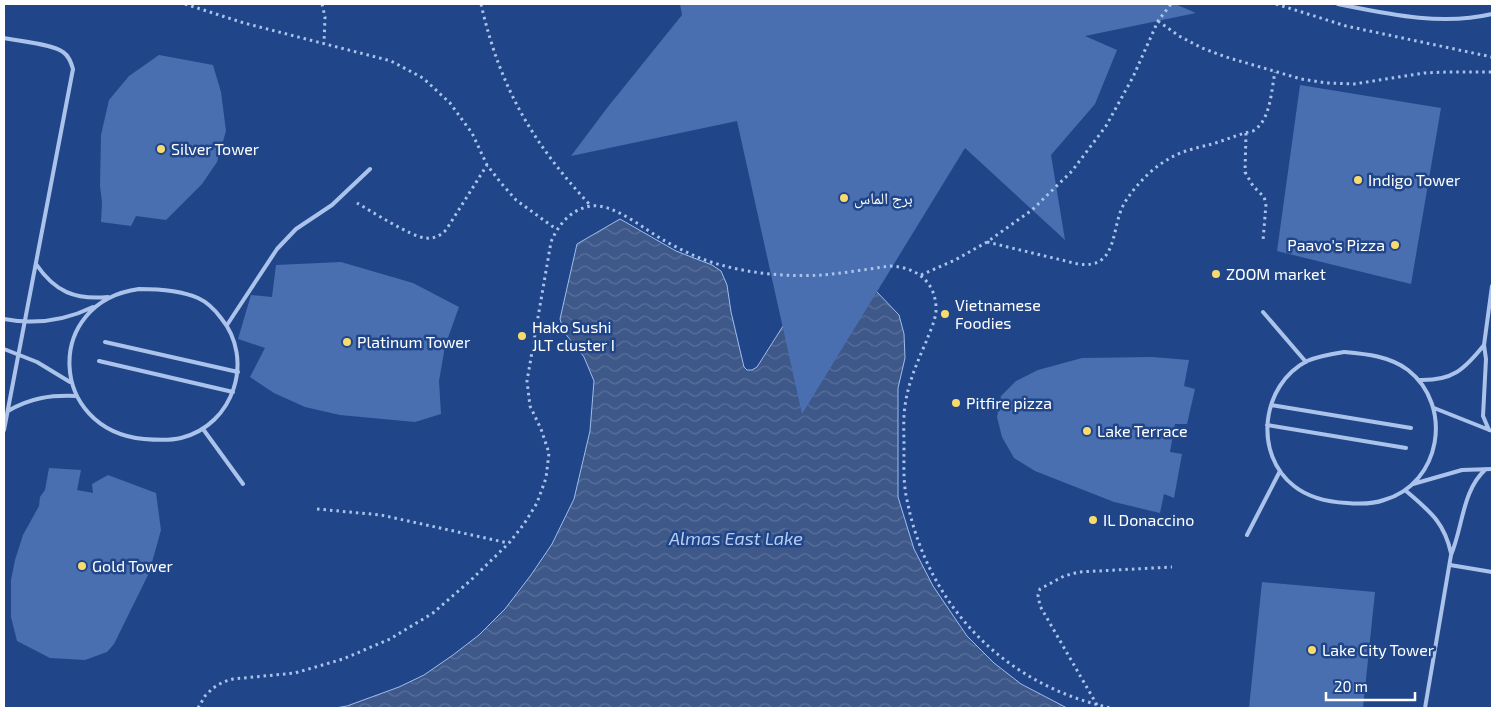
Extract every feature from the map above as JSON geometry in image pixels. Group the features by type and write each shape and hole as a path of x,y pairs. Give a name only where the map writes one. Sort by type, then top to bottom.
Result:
{"lane":[{"path":"1338,4 1376,12 1440,20 1473,19 1492,14"},
{"path":"4,38 57,48 65,53 73,69 4,430"},
{"path":"227,325 286,238 343,196 370,169"},
{"path":"35,264 45,278 59,289 75,296 92,298 139,289 177,292 199,298 215,310 227,325 234,340 238,356 238,372 233,392 221,413 203,429 181,438 158,440 130,438 108,429 95,420 84,410 76,396 70,382 68,361 72,340 81,322 95,306"},
{"path":"1491,431 1483,416 1486,358 1484,345 1492,286"},
{"path":"4,319 25,323 60,320 95,306 110,296"},
{"path":"1263,312 1306,362"},
{"path":"1487,324 1492,324"},
{"path":"105,342 238,372"},
{"path":"1419,380 1432,381 1457,373 1468,366 1484,345"},
{"path":"4,349 37,362 70,382"},
{"path":"1344,352 1371,354 1400,366 1419,380 1428,393 1434,408 1437,428 1434,449 1426,468 1413,484 1405,490 1384,500 1356,504 1332,502 1310,496 1293,486 1280,471 1272,457 1268,441 1267,425 1271,405 1278,388 1291,373 1306,362 1324,355 1344,352"},
{"path":"99,361 233,392"},
{"path":"8,411 23,402 40,397 76,396"},
{"path":"1271,405 1411,428"},
{"path":"1434,408 1491,431"},
{"path":"1267,425 1406,448"},
{"path":"203,429 244,484"},
{"path":"1451,555 1458,538 1470,489 1480,474 1486,469"},
{"path":"1413,484 1462,470 1492,469"},
{"path":"1247,534 1280,471"},
{"path":"1405,490 1440,523 1448,538 1451,555 1425,708"},
{"path":"1450,565 1492,572"}],"path":[{"path":"185,4 244,23 390,61 423,78 450,103 472,132 487,165 516,200 556,229"},
{"path":"322,4 325,17 324,43"},
{"path":"481,4 501,72 518,109 539,144 563,177 591,206"},
{"path":"921,275 955,260 987,242 1032,210 1072,170 1106,126 1133,77 1158,21 1171,4"},
{"path":"1158,21 1179,36 1202,48 1226,57 1301,79 1327,83 1354,84 1424,74 1492,72"},
{"path":"1427,42 1492,57"},
{"path":"987,242 1078,264 1090,266 1100,262 1108,253 1124,203 1140,182 1161,164 1185,151 1253,131 1263,122 1275,72"},
{"path":"1246,133 1245,172 1253,186 1264,197 1266,204 1263,241"},
{"path":"343,196 417,236 433,238 446,230 487,165"},
{"path":"198,708 205,696 222,682 295,672 343,659 390,640 433,613 509,543 537,503 546,478 549,453 542,429 530,406 527,381 550,249 556,229 565,218 591,206 617,211 667,242 721,265 755,272 823,275 901,266 921,275 930,284 935,296 937,309 911,377 904,408 904,478 907,500 917,541 935,580 958,616 987,647 1022,672 1046,686 1071,697 1111,708"},
{"path":"318,509 381,515 509,543"},
{"path":"1098,705 1040,606 1038,595 1040,589 1057,578 1079,572 1172,567"}],"water":[{"name":"Almas East Lake","path":"620,219 676,251 712,265 721,271 727,285 731,312 744,367 747,370 757,367 797,304 875,290 899,315 904,334 905,358 898,388 898,497 914,549 933,586 967,636 994,663 1021,684 1067,708 335,708 347,706 399,687 424,675 453,655 479,635 505,609 552,544 574,499 590,431 594,381 584,357 564,332 560,319 577,244"}],"building":[{"name":"برج الماس","path":"680,4 1175,4 1196,13 1085,36 1117,50 1095,104 1051,155 1065,240 965,148 802,414 737,121 571,156 682,15"},
{"name":"Silver Tower","path":"159,55 213,65 221,92 226,131 217,162 202,184 166,220 136,216 131,226 101,222 101,135 109,100 129,76"},
{"name":"Indigo Tower","path":"1300,85 1441,108 1411,284 1277,251"},
{"name":"Platinum Tower","path":"341,262 413,283 459,307 445,346 439,381 441,414 415,422 340,415 305,407 274,393 250,377 265,348 238,339 251,295 272,297 276,265"},
{"name":"Lake Terrace","path":"1152,357 1189,360 1184,386 1195,389 1187,424 1175,424 1170,452 1182,454 1174,498 1164,494 1160,513 1114,502 1035,471 1014,458 1002,437 997,417 1001,396 1016,381 1038,370 1082,358"},
{"name":"Gold Tower","path":"49,468 81,470 77,490 93,493 92,484 108,475 156,493 161,530 149,573 114,644 107,652 85,660 50,658 17,641 11,617 11,580 15,560 23,535 39,506 40,497 45,490"},
{"name":"Lake City Tower","path":"1262,582 1375,592 1363,708 1249,708"}],"place":[{"name":"Silver Tower","path":"161,149"},
{"name":"Indigo Tower","path":"1358,180"},
{"name":"برج الماس","path":"844,198"},
{"name":"Paavo's Pizza","path":"1395,245"},
{"name":"ZOOM market","path":"1216,274"},
{"name":"Vietnamese Foodies","path":"945,314"},
{"name":"Hako Sushi JLT cluster I","path":"522,336"},
{"name":"Platinum Tower","path":"347,342"},
{"name":"Pitfire pizza","path":"956,403"},
{"name":"Lake Terrace","path":"1087,431"},
{"name":"IL Donaccino","path":"1093,520"},
{"name":"Gold Tower","path":"82,566"},
{"name":"Lake City Tower","path":"1312,650"}]}
